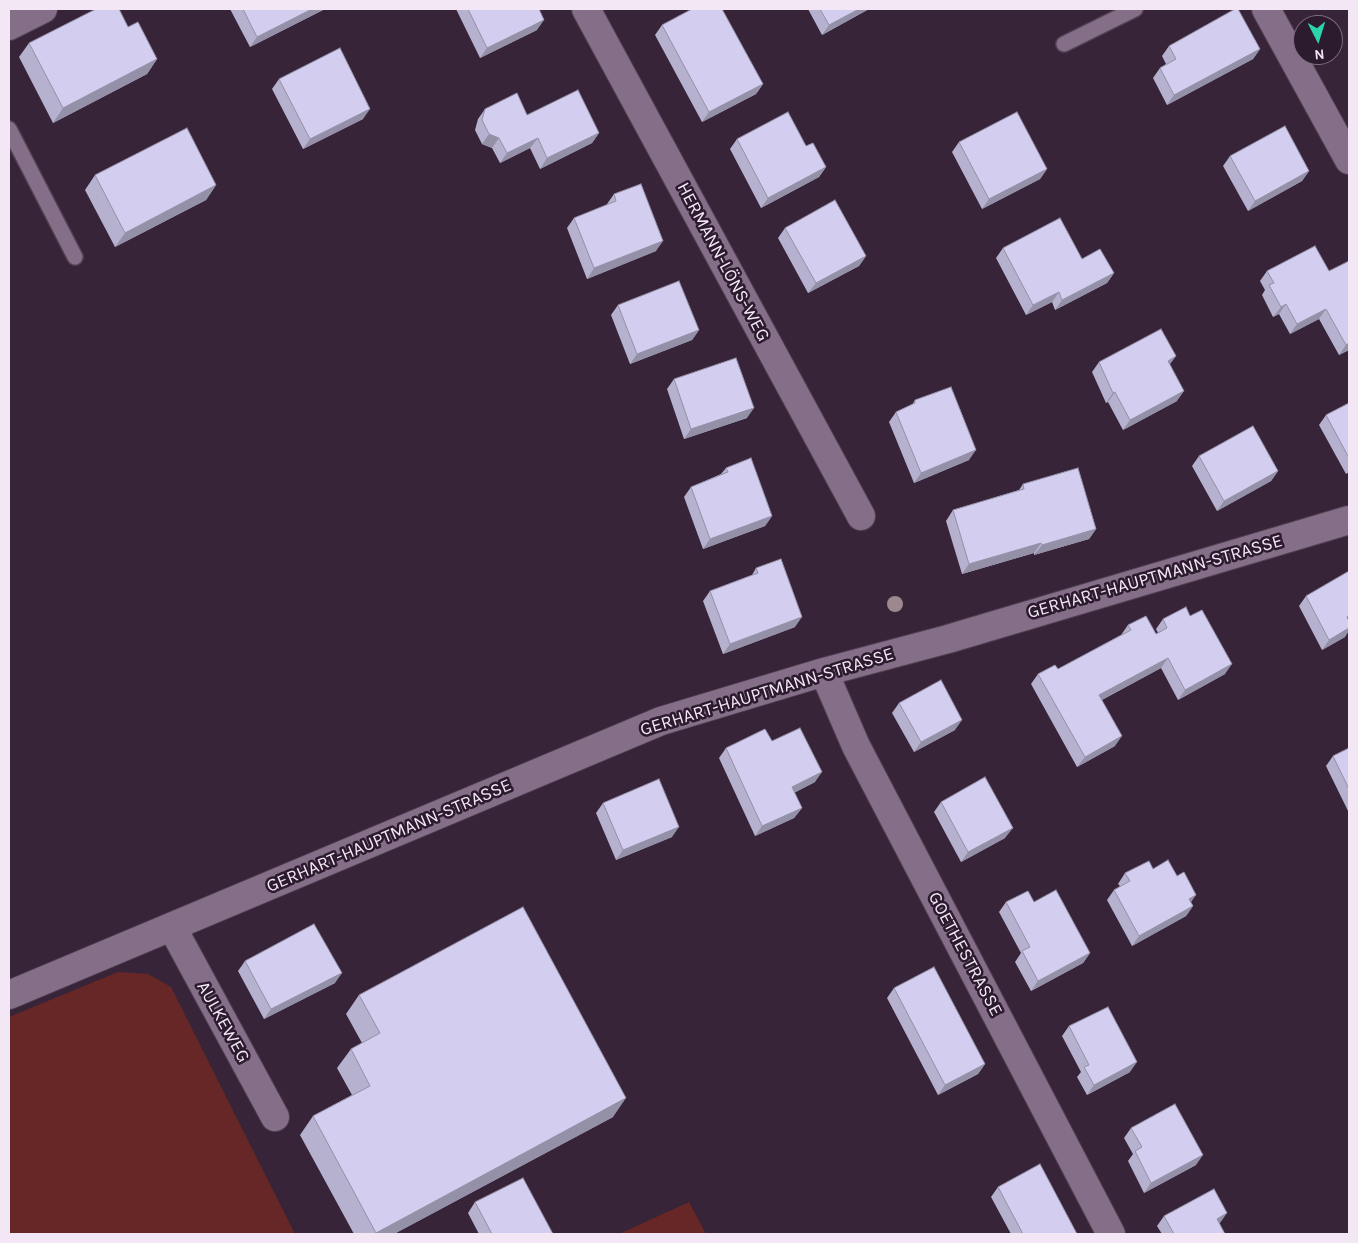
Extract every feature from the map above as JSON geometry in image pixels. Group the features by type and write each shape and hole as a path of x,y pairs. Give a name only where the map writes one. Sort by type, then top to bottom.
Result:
{"street":[{"path":"9,26 43,9"},
{"name":"HERMANN-LÖNS-WEG","path":"586,9 861,516"},
{"path":"1266,9 1349,160"},
{"name":"GERHART-HAUPTMANN-STRASSE","path":"9,995 661,721 824,672 948,639 1349,520"},
{"name":"GOETHESTRASSE","path":"824,672 856,746 1112,1234"},
{"name":"AULKEWEG","path":"172,928 275,1117"}],"lane":[{"path":"1064,44 1136,9"},
{"path":"9,129 75,257"}],"shaded area":[{"path":"118,972 148,974 171,987 295,1234 9,1234 9,1017"},
{"path":"689,1202 706,1234 619,1234"}],"building":[{"path":"96,9 119,9 128,27 138,22 157,59 63,108 29,43"},
{"path":"243,9 312,9 257,37"},
{"path":"468,9 539,9 544,20 487,48"},
{"path":"692,9 722,9 763,84 709,112 662,25"},
{"path":"820,9 859,9 829,25"},
{"path":"1238,9 1260,49 1174,95 1160,68 1176,59 1169,46"},
{"path":"340,48 370,109 310,139 279,79"},
{"path":"578,90 599,133 547,158 538,138 507,153 499,138 489,134 482,120 485,109 517,93 527,115"},
{"path":"788,112 806,146 813,143 826,167 768,198 737,139"},
{"path":"1017,112 1047,169 989,199 959,142"},
{"path":"1285,126 1309,171 1255,201 1230,156"},
{"path":"187,128 216,185 125,233 95,175"},
{"path":"641,184 663,241 594,268 574,218 616,201 614,194"},
{"path":"835,200 866,256 816,283 785,228"},
{"path":"1060,218 1082,259 1100,249 1114,273 1062,300 1059,292 1033,305 1003,248"},
{"path":"1315,246 1329,271 1349,261 1349,343 1346,345 1326,309 1297,324 1286,304 1281,307 1269,285 1274,283 1267,271"},
{"path":"679,281 699,330 637,354 618,305"},
{"path":"1161,329 1176,356 1168,361 1184,391 1130,420 1115,392 1113,393 1099,362"},
{"path":"736,358 754,408 691,429 674,379"},
{"path":"951,387 976,450 921,473 896,412 915,403 915,400"},
{"path":"1349,403 1349,458 1326,415"},
{"path":"1253,426 1278,471 1224,501 1199,456"},
{"path":"751,458 772,516 710,539 691,487 728,472 726,468"},
{"path":"1078,468 1096,529 969,564 953,510 1024,489 1023,484"},
{"path":"781,559 802,617 730,644 710,591 758,573 756,568"},
{"path":"1349,571 1349,616 1347,617 1349,628 1329,640 1306,596"},
{"path":"1186,607 1190,616 1202,610 1232,664 1185,690 1168,658 1099,695 1122,736 1085,757 1038,674 1055,665 1058,669 1131,630 1128,625 1146,616 1156,634 1167,628 1163,619"},
{"path":"941,680 962,720 921,742 899,703"},
{"path":"800,728 822,772 792,787 802,808 762,826 726,748 765,729 772,741"},
{"path":"1349,748 1349,789 1333,756"},
{"path":"985,777 1013,828 968,852 941,802"},
{"path":"659,779 679,827 623,850 603,803"},
{"path":"1168,860 1177,876 1184,872 1196,895 1189,899 1193,906 1139,936 1114,890 1130,881 1125,873 1149,861 1153,869"},
{"path":"1056,890 1090,953 1038,981 1022,951 1030,947 1006,902 1028,891 1034,902"},
{"path":"523,907 626,1098 376,1233 313,1116 370,1086 351,1049 380,1033 359,995"},
{"path":"314,924 342,973 271,1009 245,961"},
{"path":"934,967 985,1064 945,1085 894,988"},
{"path":"1108,1007 1137,1062 1094,1085 1084,1067 1089,1065 1069,1026"},
{"path":"1175,1104 1203,1155 1151,1183 1135,1151 1142,1147 1131,1128"},
{"path":"1040,1164 1077,1234 1023,1234 998,1187"},
{"path":"523,1178 553,1234 492,1234 475,1202"},
{"path":"1214,1189 1227,1213 1217,1219 1225,1234 1174,1234 1164,1216"}]}
